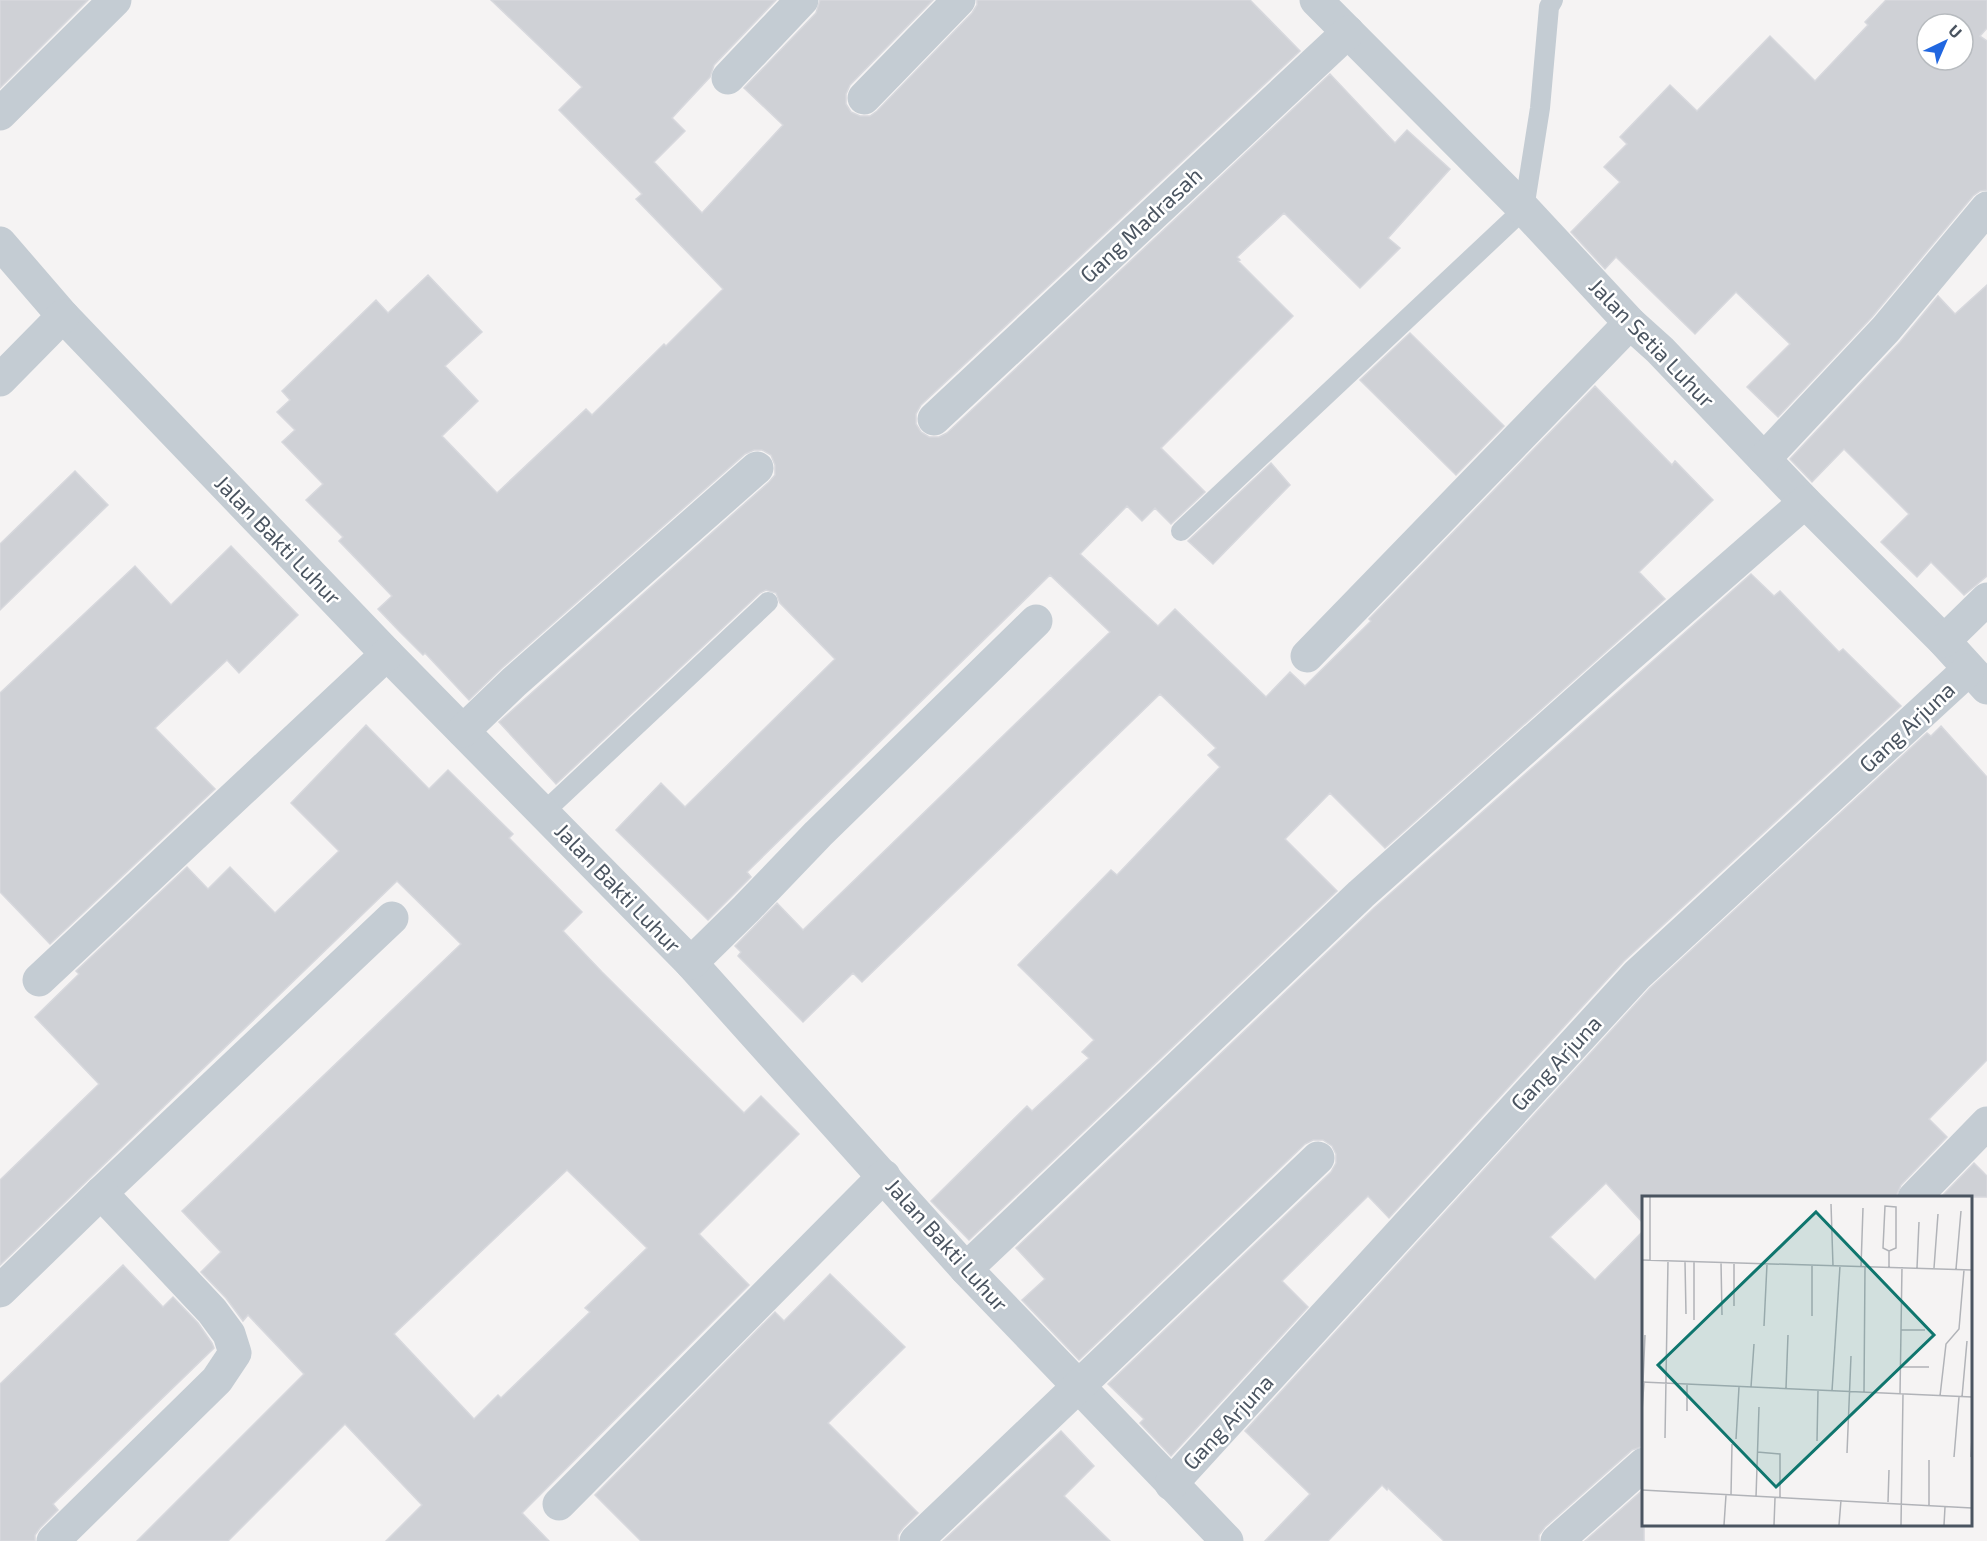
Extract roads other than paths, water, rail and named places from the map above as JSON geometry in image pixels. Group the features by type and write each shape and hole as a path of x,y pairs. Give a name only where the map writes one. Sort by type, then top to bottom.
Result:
{"street":[{"path":"0,114 115,0"},
{"path":"728,78 802,0"},
{"path":"864,98 959,0"},
{"name":"Jalan Setia Luhur","path":"1316,0 1524,209 1630,323 1660,350 1804,502 1944,641 1978,679"},
{"name":"Gang Madrasah","path":"934,418 1348,32"},
{"path":"1764,459 1886,329 1987,208"},
{"name":"Jalan Bakti Luhur","path":"0,243 63,316 387,654 691,963 966,1269 1227,1541"},
{"path":"0,380 63,316"},
{"path":"1307,656 1630,323"},
{"path":"463,731 757,468"},
{"path":"966,1269 1361,894 1804,502"},
{"path":"1944,641 1987,599"},
{"path":"691,963 818,834 1036,621"},
{"path":"39,980 387,654"},
{"name":"Gang Arjuna","path":"1171,1484 1637,975 1978,679"},
{"path":"0,1291 100,1193 392,918"},
{"path":"1915,1196 1987,1123"},
{"path":"916,1541 1318,1158"},
{"path":"559,1504 884,1176"},
{"path":"53,1541 217,1380 235,1353 230,1334 212,1311 100,1193"},
{"path":"1559,1540 1642,1466"}],"lane":[{"path":"1181,531 1524,209 1540,108 1549,7 1553,0"},
{"path":"544,812 768,602"}]}
